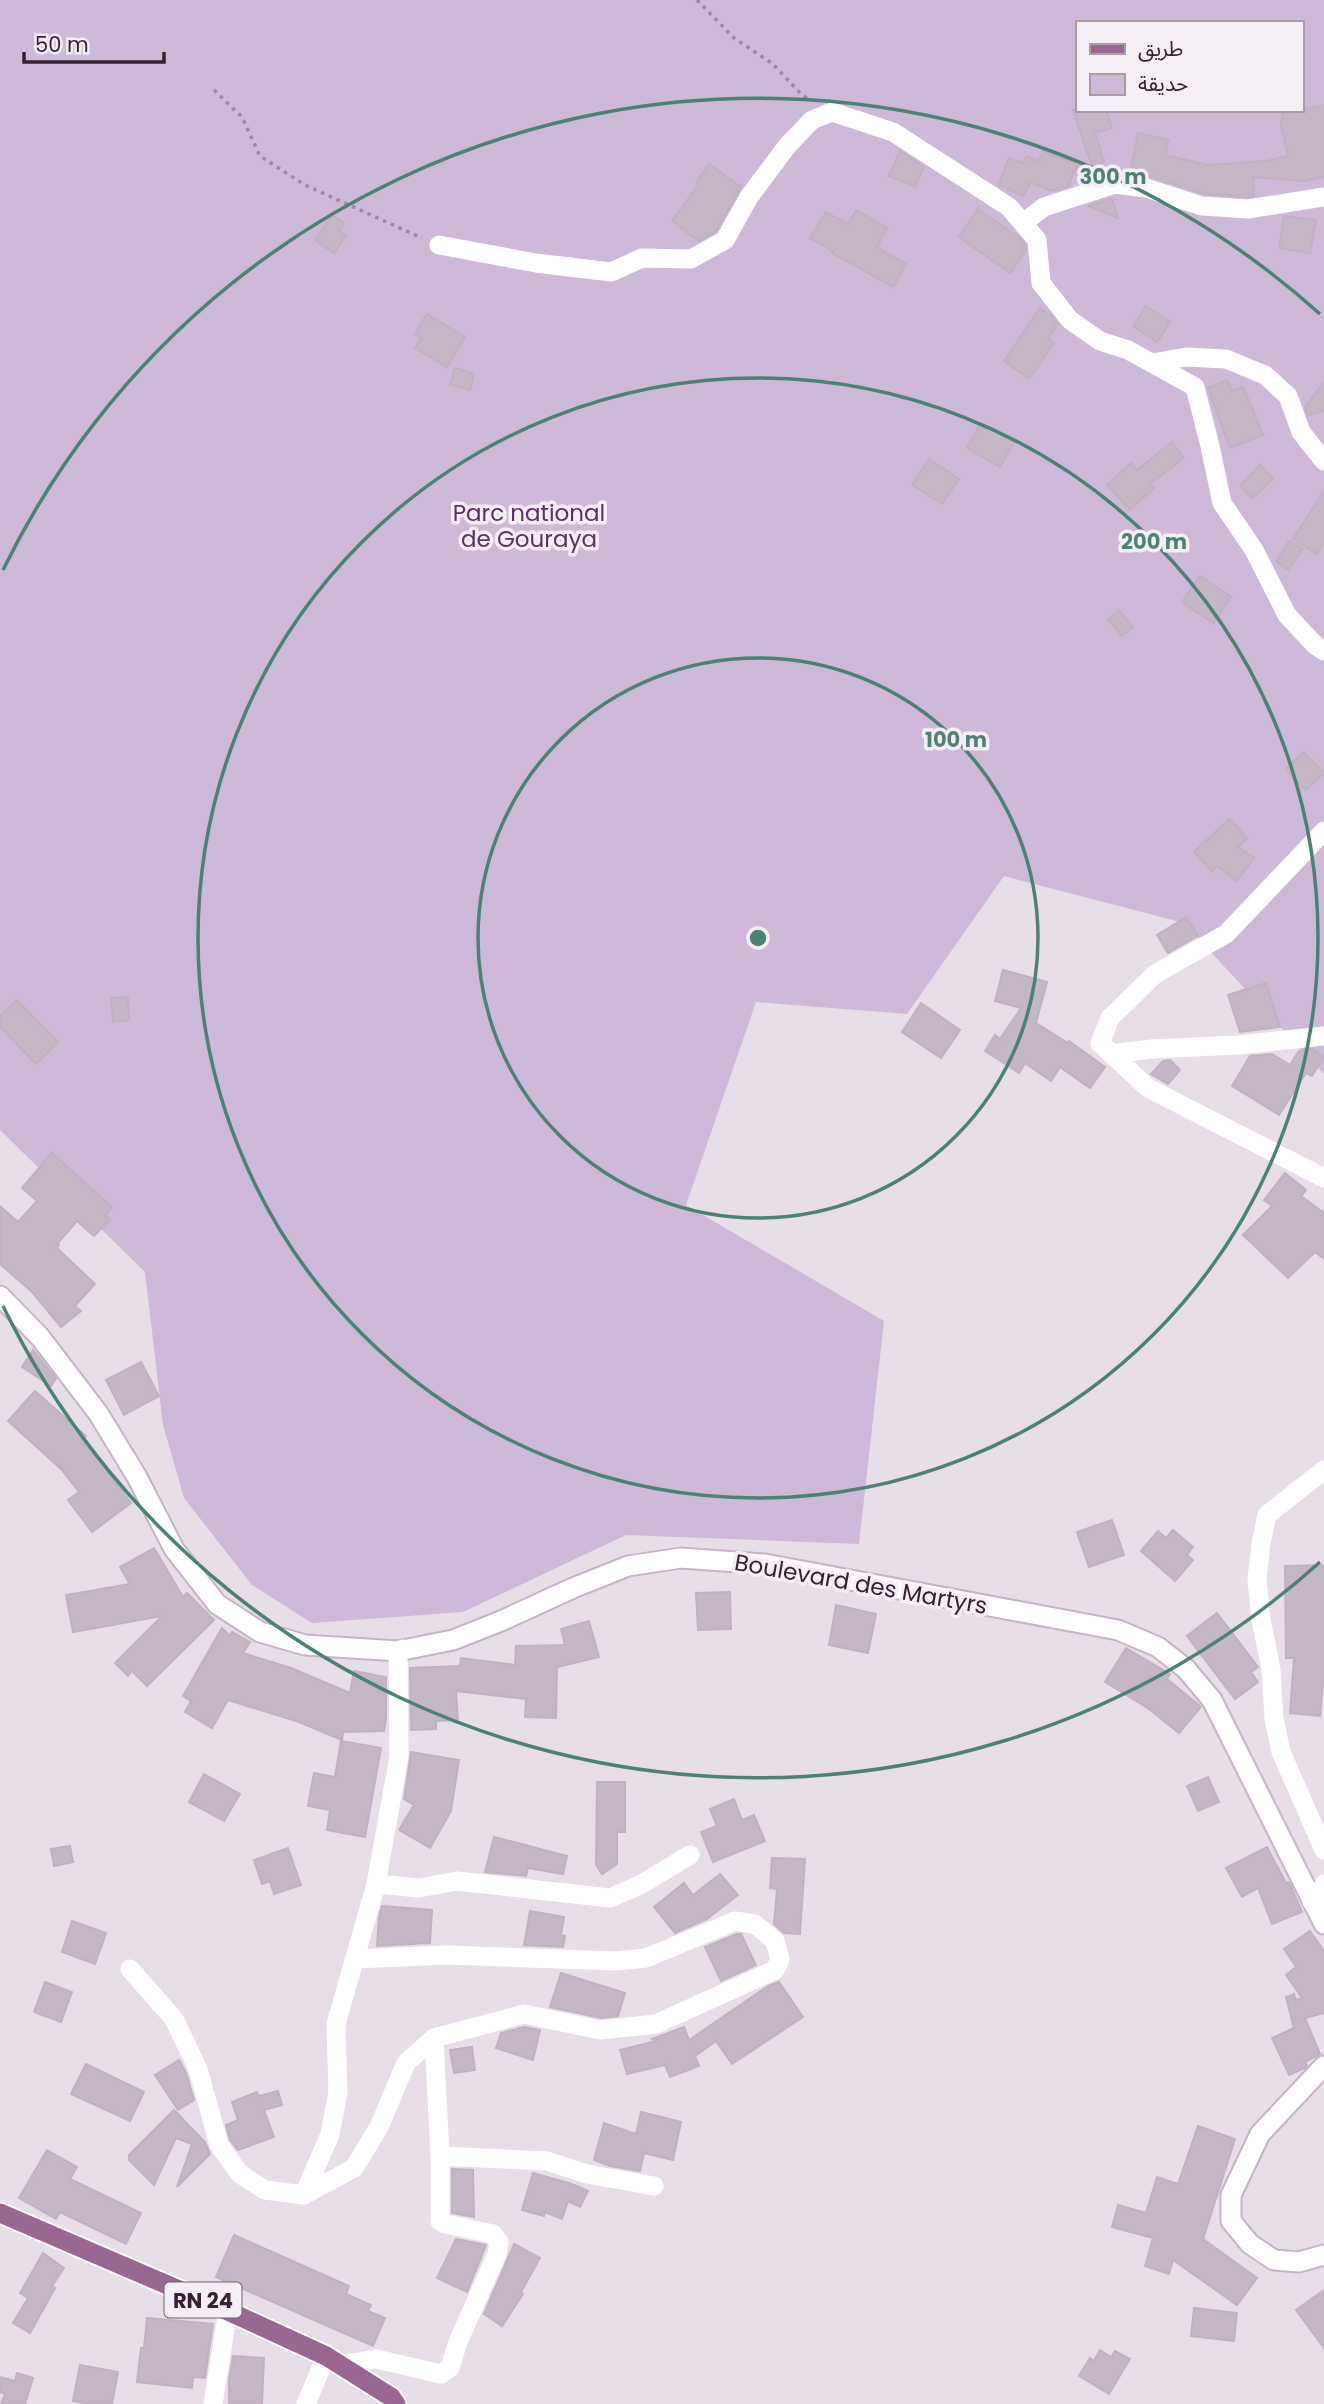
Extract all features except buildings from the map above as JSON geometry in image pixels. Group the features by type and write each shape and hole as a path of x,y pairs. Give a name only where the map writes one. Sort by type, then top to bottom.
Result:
{"main road":[{"name":"RN 24","path":"0,2213 228,2311 333,2361 391,2397 396,2404"}],"street":[{"path":"439,244 536,263 611,272 642,258 691,259 725,240 749,197 787,146 812,120 832,112 893,132 1010,207 1037,240 1041,283 1070,320 1100,341 1128,350 1195,387 1222,503 1254,550 1287,615 1324,651"},
{"path":"1023,223 1044,207 1115,184 1146,188 1202,206 1248,209 1324,197"},
{"path":"1153,363 1186,357 1226,359 1265,375 1288,396 1301,432 1324,461"},
{"path":"1324,831 1226,934 1155,974 1110,1018 1100,1043 1147,1088 1324,1178"},
{"path":"1111,1054 1151,1049 1238,1045 1324,1035"},
{"name":"Boulevard des Martyrs","path":"0,1296 40,1337 98,1413 137,1477 174,1549 217,1604 260,1632 305,1645 401,1650 453,1640 501,1622 628,1566 681,1558 765,1564 1118,1630 1157,1647 1186,1668 1212,1700 1324,1924"},
{"path":"1324,1470 1267,1515 1257,1580 1280,1752 1324,1850"},
{"path":"304,2195 330,2134 338,2093 336,2024 376,1884 399,1756 401,1650"},
{"path":"376,1884 419,1888 457,1881 610,1898 640,1885 690,1855"},
{"path":"1312,1902 1324,1884"},
{"path":"130,1969 174,2019 198,2069 219,2145 240,2174 265,2190 304,2195 354,2168 379,2127 406,2063 434,2038 524,2014 600,2031 656,2024 775,1970 780,1960 775,1941 755,1924 735,1921 646,1958 616,1961 447,1955 355,1959"},
{"path":"306,2404 333,2361 376,2359 441,2374 450,2368 458,2342 497,2254 499,2242 493,2234 440,2221 440,2156 434,2038"},
{"path":"1324,2066 1260,2134 1231,2195 1231,2221 1250,2244 1274,2260 1299,2262 1324,2255"},
{"path":"440,2156 547,2161 587,2174 654,2186"},
{"path":"213,2404 228,2311"}],"path":[{"path":"697,0 734,38 773,64 802,94 832,112"},
{"path":"214,90 242,117 260,156 305,185 439,244"}],"green space":[{"name":"Parc national de Gouraya","path":"0,0 1324,0 1324,1074 1184,923 1004,876 907,1014 756,1002 686,1205 884,1321 859,1544 626,1535 463,1612 312,1623 252,1585 184,1498 163,1425 145,1272 0,1130"}]}
